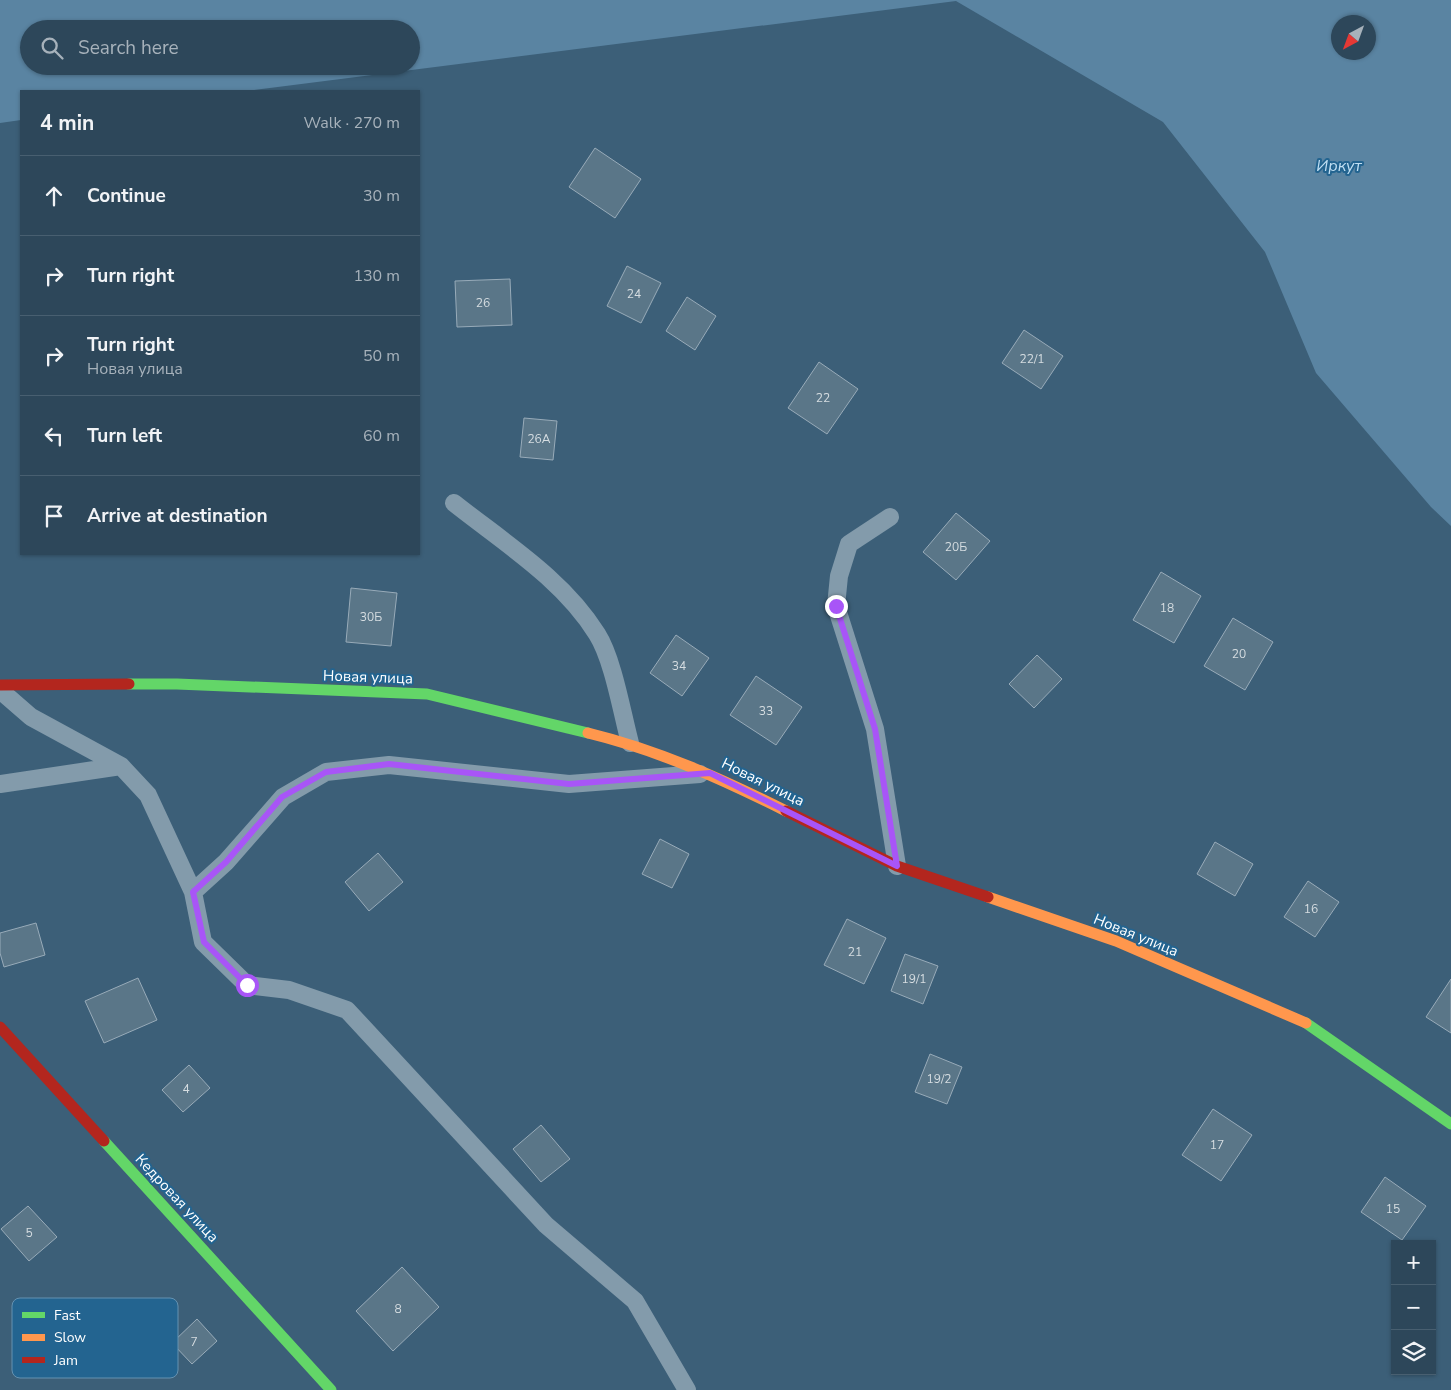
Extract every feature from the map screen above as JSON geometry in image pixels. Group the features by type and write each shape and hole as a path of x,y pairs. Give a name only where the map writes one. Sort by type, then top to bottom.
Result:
{"street":[{"name":"Новая улица","path":"0,685 177,684 427,694 630,743 710,773 897,866 1116,941 1304,1022 1451,1124"},
{"name":"Кедровая улица","path":"0,1027 331,1390"}],"lane":[{"path":"454,503 556,584 597,634 612,672 630,743"},
{"path":"890,517 849,544 838,576 836,606 875,729 897,866"},
{"path":"0,690 31,717 121,766 148,795 193,892 204,942 247,985 288,990 347,1010 546,1225 635,1301 688,1390"},
{"path":"193,892 226,862 282,797 326,772 389,764 569,784 710,773"},
{"path":"0,784 121,766"}],"water":[{"name":"Иркут","path":"0,0 1451,0 1451,526 1431,507 1316,373 1265,252 1163,122 956,1 420,69 420,20 20,20 20,75 373,75 255,90 20,90 20,120 0,123"}],"building":[{"path":"595,148 641,179 615,218 569,187"},
{"path":"627,266 661,283 641,323 607,306"},
{"path":"510,279 512,325 457,327 455,281"},
{"path":"687,297 716,316 695,350 666,331"},
{"path":"1024,330 1063,356 1041,389 1002,363"},
{"path":"819,362 858,389 827,434 788,408"},
{"path":"524,418 557,421 553,460 520,457"},
{"path":"956,513 990,541 956,580 923,552"},
{"path":"1161,572 1201,596 1174,643 1133,620"},
{"path":"351,588 397,593 391,646 346,642"},
{"path":"1233,618 1273,642 1245,690 1204,666"},
{"path":"676,635 709,658 682,696 650,673"},
{"path":"1037,655 1062,679 1034,708 1009,684"},
{"path":"756,676 802,707 776,745 730,715"},
{"path":"660,839 689,854 672,888 642,874"},
{"path":"1215,842 1253,864 1235,896 1197,874"},
{"path":"378,853 403,882 369,911 345,882"},
{"path":"1308,881 1339,902 1315,937 1284,917"},
{"path":"847,919 886,938 864,984 824,965"},
{"path":"36,923 45,955 4,967 0,953 0,933"},
{"path":"905,954 938,966 923,1004 891,991"},
{"path":"138,978 157,1020 104,1043 85,1001"},
{"path":"1451,979 1451,1033 1426,1017"},
{"path":"930,1054 962,1067 947,1104 915,1092"},
{"path":"189,1065 210,1088 183,1112 162,1090"},
{"path":"1213,1109 1252,1135 1221,1181 1182,1155"},
{"path":"541,1125 570,1159 541,1182 513,1149"},
{"path":"1385,1177 1426,1206 1402,1240 1361,1212"},
{"path":"28,1206 57,1237 29,1261 1,1229"},
{"path":"402,1267 439,1307 393,1351 356,1311"},
{"path":"197,1319 217,1341 192,1364 178,1349 178,1337"}],"traffic: fast":[{"path":"129,684 177,684 427,694 588,733"},
{"path":"1306,1023 1451,1124"},
{"path":"104,1141 331,1390"}],"traffic: slow":[{"path":"588,733 639,748 689,766 786,811"},
{"path":"988,897 1116,941 1306,1023"}],"traffic: jam":[{"path":"0,685 129,684"},
{"path":"786,811 897,866 988,897"},
{"path":"0,1027 104,1141"}],"route":[{"path":"247,985 204,942 193,892 226,862 282,797 326,772 389,764 569,784 710,773 897,866 875,729 836,606"}]}
